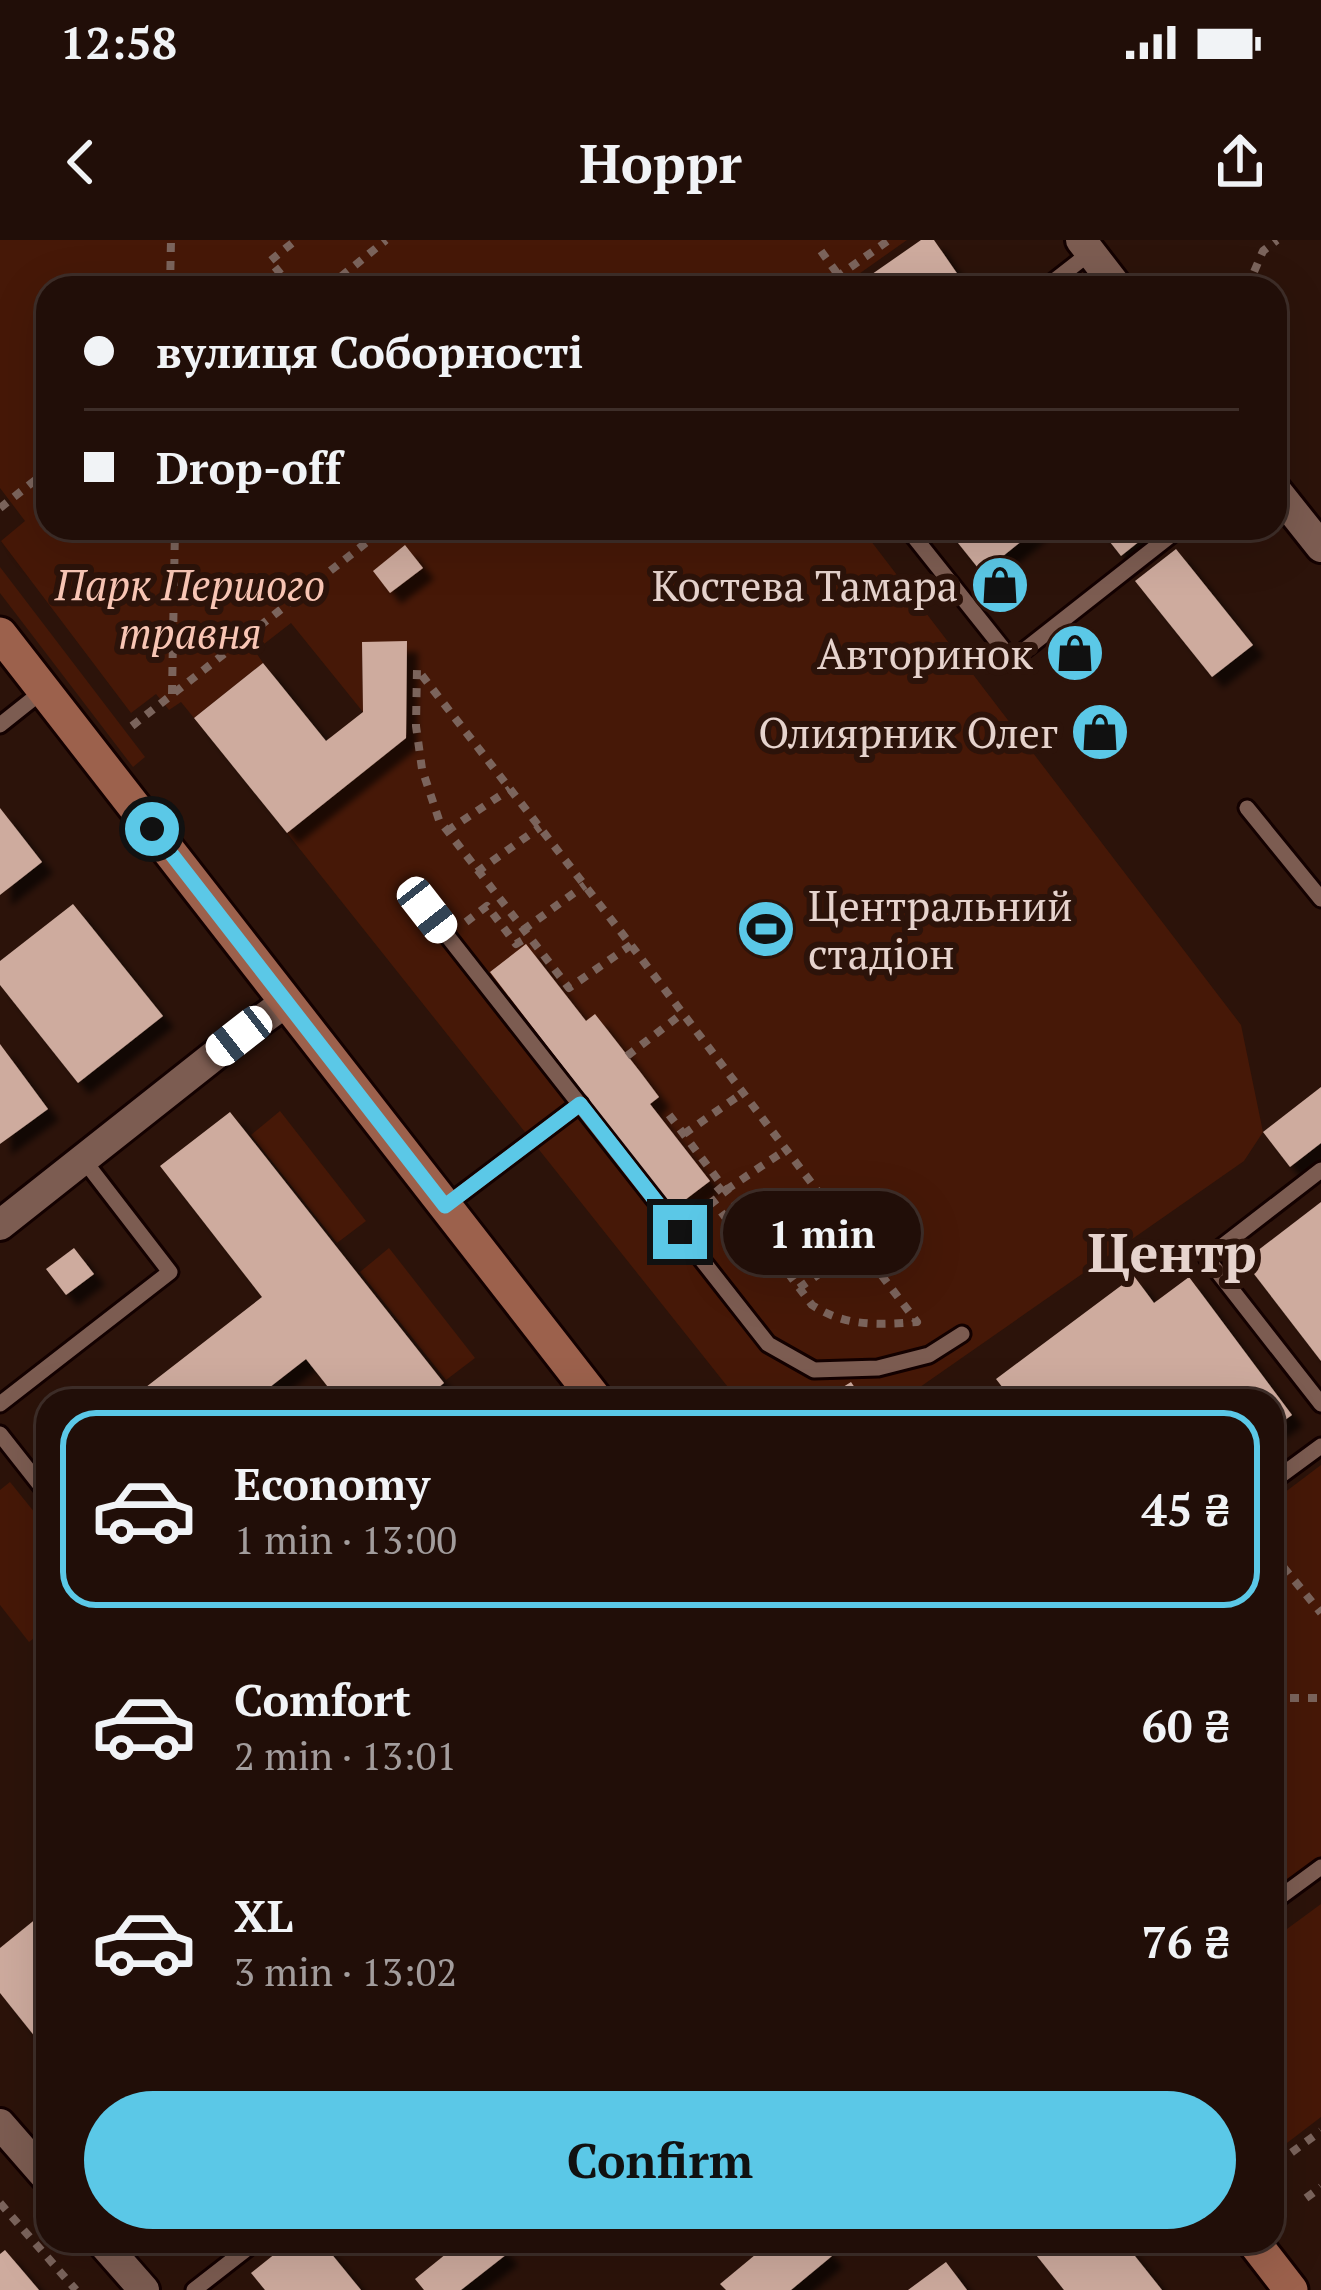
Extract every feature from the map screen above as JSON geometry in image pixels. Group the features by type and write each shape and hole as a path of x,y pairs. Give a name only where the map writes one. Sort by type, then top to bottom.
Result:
{"main road":[{"path":"3,645 44,690 588,1389"},
{"path":"1262,2253 1291,2290"}],"street":[{"path":"1086,246 1109,276"},
{"path":"1287,504 1321,547"},
{"path":"0,1225 286,1002"},
{"path":"0,2124 36,2165"},
{"path":"111,2253 143,2290"}],"lane":[{"path":"1057,276 1086,246"},
{"path":"917,540 1012,660 1165,540"},
{"path":"0,725 44,690"},
{"path":"1247,808 1321,899"},
{"path":"427,910 768,1344 814,1370 878,1368 929,1355 962,1334"},
{"path":"445,1206 580,1104"},
{"path":"0,1404 170,1272 83,1160"},
{"path":"1321,1170 1207,1258 1321,1404"},
{"path":"0,1433 36,1480"},
{"path":"1284,1473 1321,1446"},
{"path":"1284,1894 1321,1867"},
{"path":"194,2290 242,2253"}],"path":[{"path":"170,276 171,240"},
{"path":"280,276 270,261 296,240"},
{"path":"342,276 386,240"},
{"path":"821,250 839,276 889,240"},
{"path":"1252,276 1263,250 1277,240"},
{"path":"0,508 36,480"},
{"path":"172,695 175,540"},
{"path":"132,726 370,540"},
{"path":"631,945 569,988 477,872 439,820 422,769 416,726 417,669 540,826 744,1092 916,1322 870,1325 833,1318 812,1305 664,1108"},
{"path":"447,831 510,789"},
{"path":"477,872 540,826"},
{"path":"487,906 517,944 585,885"},
{"path":"627,1056 683,1013"},
{"path":"684,1134 744,1092"},
{"path":"740,1237 710,1197 787,1149"},
{"path":"770,1248 830,1206"},
{"path":"799,1288 859,1246"},
{"path":"1284,1568 1321,1613"},
{"path":"1284,1697 1321,1698"},
{"path":"1284,2158 1321,2131"},
{"path":"1306,2198 1321,2187"},
{"path":"0,2203 36,2244"},
{"path":"44,2253 76,2290"}],"green space":[{"name":"Центральний стадіон","path":"0,240 907,240 856,276 36,276 36,540 870,540 1241,1025 1263,1132 1244,1161 917,1389 729,1389 287,833 406,738 407,642 362,643 363,712 291,623 255,651 263,663 194,718 181,702 169,710 156,694 131,713 1,541 25,521 0,488"},
{"path":"0,567 145,757 133,767 0,593"},
{"path":"280,1111 366,1221 337,1243 251,1135"},
{"path":"389,1248 475,1358 446,1380 360,1272"},
{"path":"1321,1465 1321,1856 1284,1882 1284,1493"},
{"path":"10,1482 36,1514 36,1636 29,1642 0,1605 0,1490"},
{"path":"1321,1904 1321,2117 1284,2145 1284,1931"}],"building":[{"path":"921,240 934,240 959,276 869,276"},
{"path":"956,540 1023,540 982,573"},
{"path":"1108,540 1141,540 1121,556"},
{"path":"405,545 423,568 390,593 373,571"},
{"path":"1176,549 1253,645 1212,677 1135,581"},
{"path":"407,641 406,738 287,833 194,718 263,663 326,741 363,712 362,642"},
{"path":"0,808 42,862 0,895"},
{"path":"73,904 163,1016 78,1083 0,985 0,961"},
{"path":"526,944 586,1021 595,1014 641,1073 659,1097 650,1104 710,1181 673,1209 490,972"},
{"path":"0,1044 48,1109 0,1144"},
{"path":"1321,1087 1321,1143 1290,1167 1263,1132"},
{"path":"230,1112 444,1383 436,1389 330,1389 306,1359 267,1389 143,1389 262,1297 160,1166"},
{"path":"1321,1202 1321,1361 1244,1261"},
{"path":"74,1248 94,1274 66,1295 46,1269"},
{"path":"1134,1276 1154,1303 1189,1277 1273,1389 1004,1389 996,1379"},
{"path":"36,1919 36,2038 0,1993 0,1948"},
{"path":"5,2250 39,2290 0,2290 0,2254"},
{"path":"276,2253 331,2253 361,2290 265,2290 251,2273"},
{"path":"447,2253 507,2254 461,2290 424,2290 415,2279"},
{"path":"757,2253 832,2256 791,2290 726,2290 720,2284"},
{"path":"1035,2253 1133,2253 1162,2290 1064,2290"},
{"path":"946,2262 967,2290 908,2290"}],"place":[{"name":"Костева Тамара","path":"1000,585"},
{"name":"Авторинок","path":"1075,653"},
{"name":"Олиярник Олег","path":"1100,732"},
{"name":"Центральний стадіон","path":"766,929"}],"district":[{"name":"Центр","path":"1172,1251"}],"route":[{"path":"152,829 445,1206 580,1104 680,1232"}],"park label":[{"name":"Парк Першого травня","path":"190,608"}]}
